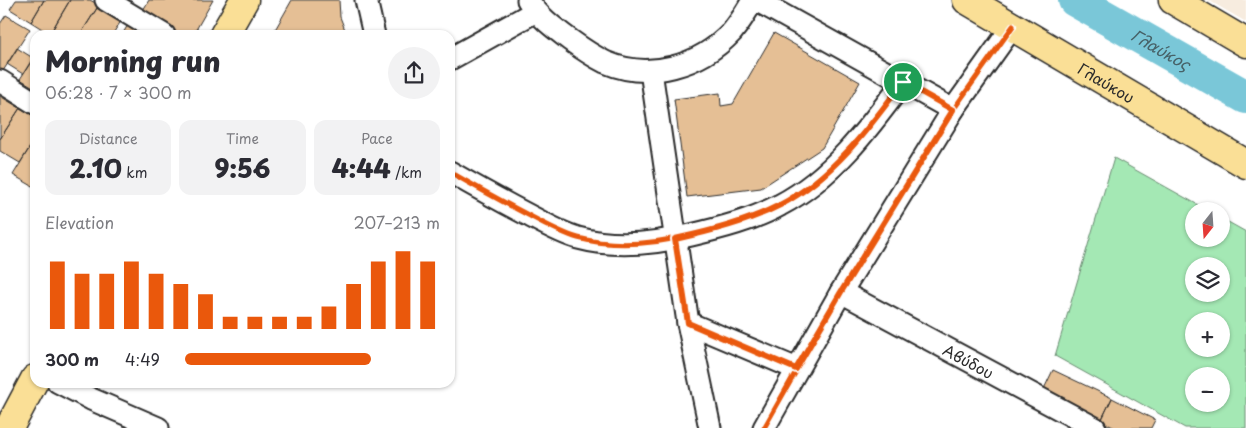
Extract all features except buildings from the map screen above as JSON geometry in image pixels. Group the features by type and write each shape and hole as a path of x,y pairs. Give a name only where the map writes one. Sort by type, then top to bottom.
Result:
{"main road":[{"path":"227,30 244,0"},
{"name":"Γλαύκου","path":"968,0 1246,164"},
{"path":"1173,0 1246,43"},
{"path":"8,418 30,386"}],"street":[{"path":"106,0 156,30"},
{"path":"366,0 373,30"},
{"path":"455,56 532,6 566,37 600,60 626,68 651,71 680,65 708,51 731,33 754,0 953,110"},
{"path":"764,428 841,292 953,110 1013,26"},
{"path":"651,71 688,323 710,428"},
{"path":"0,81 30,100"},
{"path":"455,175 553,228 578,238 619,244 675,239 754,217 792,198 826,172 850,148 866,131 903,82"},
{"name":"Αβύδου","path":"841,292 1096,428"},
{"path":"688,323 796,369"},
{"path":"70,388 158,428"}],"shaded area":[{"path":"1208,0 1246,0 1246,22"}],"green space":[{"path":"1114,158 1193,202 1185,202 1185,248 1230,248 1230,223 1246,232 1246,428 1185,428 1055,356"}],"waterway":[{"name":"Γλαύκος","path":"1075,0 1246,97"}],"cycle path":[{"path":"764,428 841,292 953,110 1013,26"},
{"path":"455,175 547,225 578,238 620,244 649,243 677,238 748,219 770,210 799,194 848,151 903,82"}],"route":[{"path":"903,82 953,110 796,369 688,323 675,239 754,217 792,198 832,167 866,131 903,82"}]}
